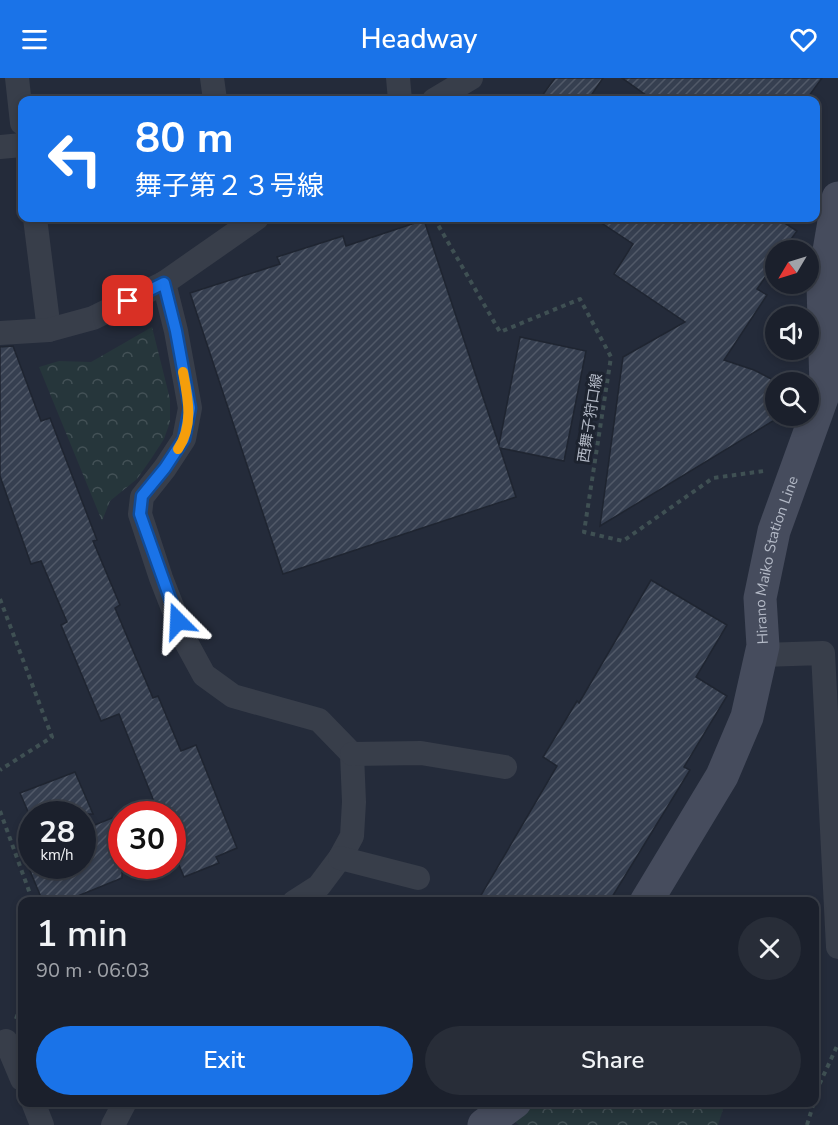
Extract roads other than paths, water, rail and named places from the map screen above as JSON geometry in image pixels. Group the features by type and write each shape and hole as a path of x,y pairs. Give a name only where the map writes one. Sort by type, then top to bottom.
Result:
{"main road":[{"name":"Hirano Maiko Station Line","path":"649,897 722,776 747,717 763,646 760,598 774,531 826,387 830,290 838,198"},
{"path":"484,1125 508,1107"}],"street":[{"path":"17,78 19,96"},
{"path":"212,78 214,96"},
{"path":"398,78 400,96"},
{"path":"441,96 471,78"},
{"path":"0,147 18,145"},
{"path":"36,222 49,330"},
{"path":"0,333 49,330 93,318 164,283 236,224"},
{"path":"164,283 176,331 190,408 184,439 165,468 142,496 140,514 161,578 186,642 204,675 233,696 319,720 352,754 354,802 352,836 340,858 319,886 302,897"},
{"path":"761,656 823,653 838,947"},
{"path":"352,754 421,753 505,767"},
{"path":"340,858 418,878"},
{"path":"6,1041 18,1070"},
{"path":"35,1107 42,1125"},
{"path":"113,1125 123,1107"}]}
